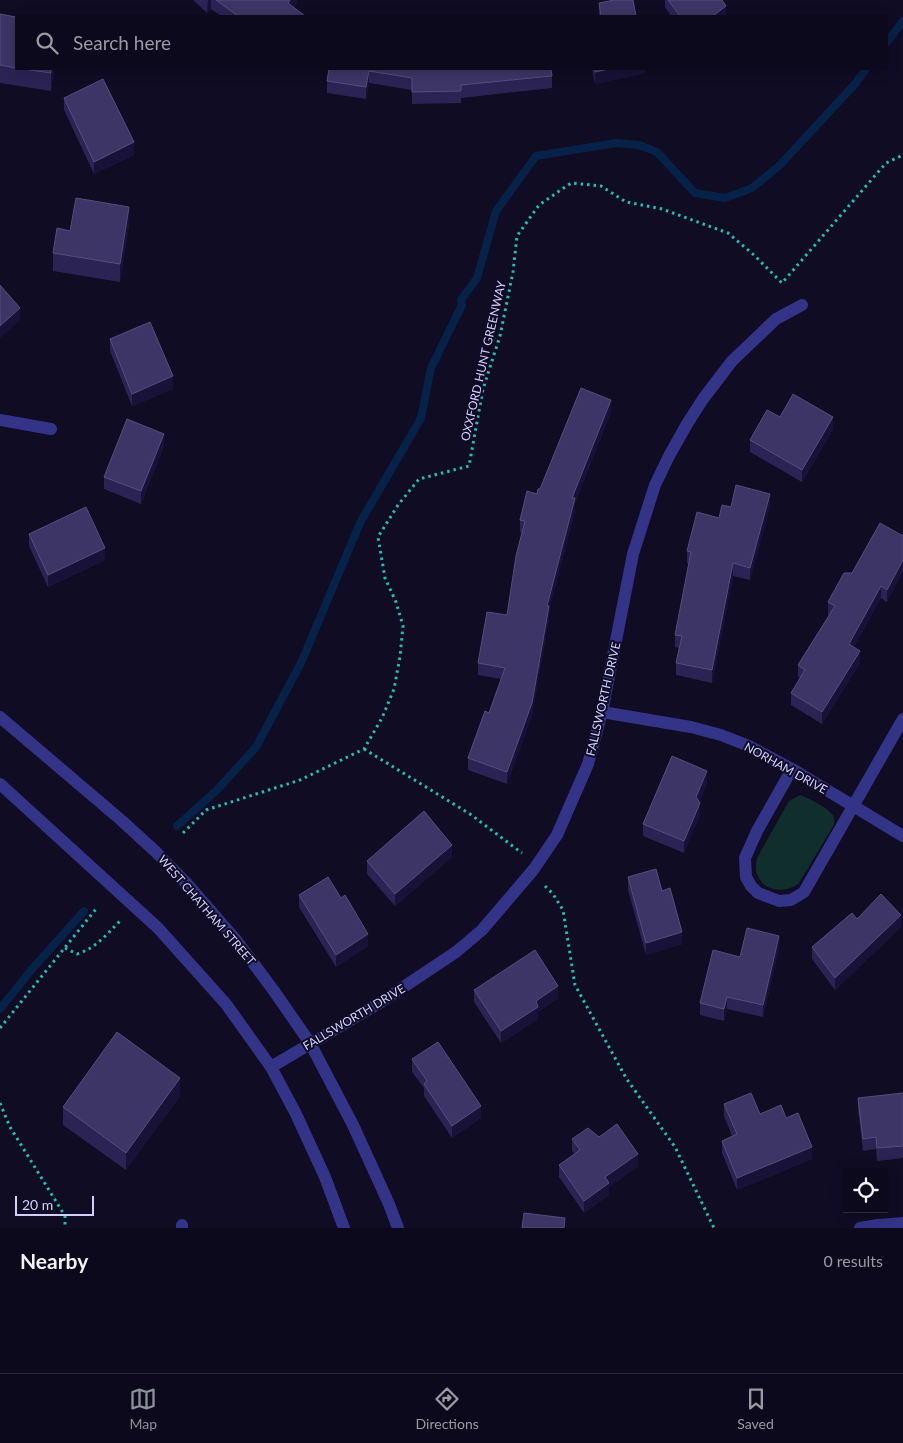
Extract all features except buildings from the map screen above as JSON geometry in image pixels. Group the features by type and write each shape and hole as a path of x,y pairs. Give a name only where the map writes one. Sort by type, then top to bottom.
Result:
{"street":[{"name":"FALLSWORTH DRIVE","path":"271,1067 382,1002 456,952 482,930 534,869 557,835 588,764 602,712 633,554 655,485 669,456 698,407 732,361 776,319 802,305"},
{"path":"0,420 51,429"},
{"name":"NORHAM DRIVE","path":"602,712 691,727 721,735 749,746 792,769 903,836"},
{"name":"WEST CHATHAM STREET","path":"0,717 156,852 189,886 236,940 310,1044 354,1125 398,1228"},
{"path":"792,769 757,832 745,858 746,878 751,886 758,893 779,901 792,900 804,892 903,719"},
{"path":"0,784 158,928 226,1004 271,1067 296,1114 317,1159 344,1228"},
{"path":"860,1228 903,1223"}],"path":[{"name":"OXXFORD HUNT GREENWAY","path":"364,749 382,718 394,689 403,626 386,578 378,537 398,505 419,479 469,466 484,389 500,336 518,236 539,205 571,183 601,186 626,202 662,209 728,233 754,255 782,283 886,164 903,155"},
{"path":"184,833 206,810 300,780 364,749 470,814 523,854"},
{"path":"542,882 553,894 563,910 575,985 626,1078 675,1147 714,1228"},
{"path":"0,1028 96,909"},
{"path":"65,948 77,954 83,952 97,944 125,916"},
{"path":"0,1103 10,1127 65,1216 65,1228"}],"green space":[{"path":"800,795 828,810 834,817 834,825 799,883 794,887 782,890 769,888 764,885 757,874 757,858 789,801"}],"waterway":[{"path":"888,41 903,21"},
{"path":"177,826 217,790 256,747 301,663 360,523 421,418 431,368 462,305 461,300 477,278 496,211 536,156 616,143 639,145 657,152 695,193 725,198 752,188 779,166 855,84 865,70"},
{"path":"0,1009 33,968 84,911"}]}
